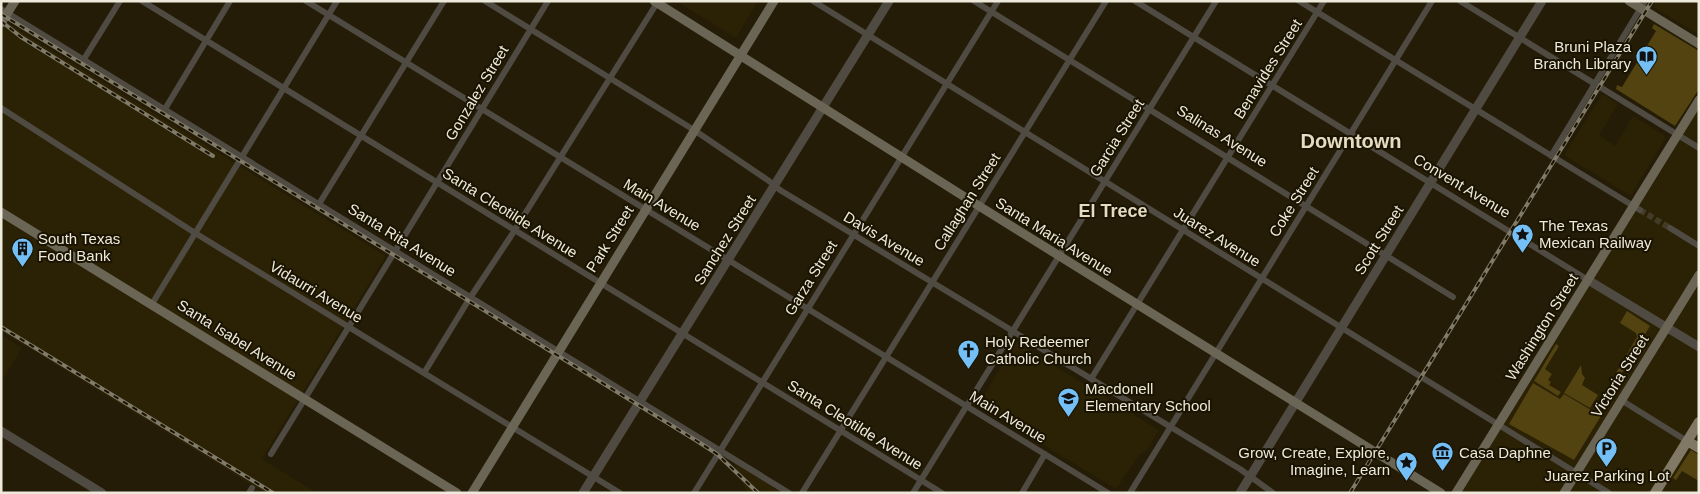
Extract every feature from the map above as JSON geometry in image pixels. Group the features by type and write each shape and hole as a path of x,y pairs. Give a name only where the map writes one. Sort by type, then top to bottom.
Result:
{"main road":[{"path":"1,23 5,11 15,1"},
{"name":"Park Street","path":"472,493 774,1"},
{"path":"1630,1 1643,5 1699,44"},
{"name":"Santa Maria Avenue","path":"656,2 978,206 1441,493"},
{"name":"Washington Street","path":"1456,493 1588,280 1636,208 1699,100"},
{"name":"Santa Isabel Avenue","path":"1,212 458,493"},
{"name":"Victoria Street","path":"1564,493 1699,275"},
{"path":"1655,493 1699,422"},
{"path":"1687,441 1699,448"}],"street":[{"path":"84,59 120,1"},
{"name":"Santa Cleotilde Avenue","path":"142,1 942,493"},
{"path":"165,109 230,1"},
{"name":"Main Avenue","path":"306,1 1108,493"},
{"path":"152,304 337,1"},
{"path":"319,204 444,1"},
{"name":"Davis Avenue","path":"485,1 694,130 775,186 853,235 1170,427 1273,493"},
{"name":"Gonzalez Street","path":"271,454 548,1"},
{"name":"Juarez Avenue","path":"812,1 1261,280 1609,493"},
{"name":"Sanchez Street","path":"583,493 890,1"},
{"name":"Salinas Avenue","path":"974,1 1453,297"},
{"name":"Garza Street","path":"694,493 998,1"},
{"name":"Callaghan Street","path":"802,493 1106,1"},
{"name":"Convent Avenue","path":"1135,1 1430,184 1699,347"},
{"name":"Garcia Street","path":"913,493 1216,1"},
{"path":"1299,1 1636,208"},
{"name":"Benavides Street","path":"1091,379 1324,1"},
{"name":"Coke Street","path":"1130,493 1432,1"},
{"path":"1460,1 1699,148"},
{"name":"Scott Street","path":"1240,493 1542,1"},
{"path":"424,373 470,297 515,230 610,79 656,2"},
{"path":"1551,156 1643,5"},
{"name":"Santa Rita Avenue","path":"5,11 789,493"},
{"name":"Vidaurri Avenue","path":"1,108 195,233 620,493"},
{"path":"1670,228 1699,246"},
{"path":"1621,400 1687,441"},
{"path":"1,431 102,493"},
{"path":"1022,493 1045,454"}],"shaded area":[{"path":"676,1 758,1 736,38"},
{"path":"1657,1 1699,1 1699,35 1653,7"},
{"path":"1,19 386,256 262,459 317,493 265,493 1,331"},
{"path":"1654,24 1699,51 1699,89 1675,126 1616,89 1617,85 1622,87 1656,31 1652,28"},
{"path":"1602,94 1618,104 1599,135 1615,146 1633,116 1664,135 1665,139 1631,196 1564,155"},
{"path":"1699,100 1699,493 1456,493"},
{"path":"1627,311 1650,326 1620,376 1616,373 1637,337 1636,333 1620,323"},
{"path":"1,335 22,348 1,382"},
{"name":"Macdonell Elementary School","path":"1016,342 1159,430 1147,450 1139,455 1116,489 978,405"},
{"path":"1556,344 1559,346 1545,369 1552,374 1548,380 1551,382 1549,385 1561,392 1558,396 1534,381"},
{"path":"1581,365 1582,374 1585,378 1582,385 1598,395 1590,408 1564,393"},
{"path":"1533,383 1560,399 1564,394 1601,416 1574,460 1509,424"},
{"path":"1691,450 1699,455 1699,481 1682,471 1676,480 1673,478"},
{"path":"733,461 784,493 747,493"}],"tunnel":[{"path":"1640,210 1670,228"}],"railway":[{"path":"1350,493 1652,1"},
{"path":"1,14 697,441 717,454 758,493"},
{"path":"1,21 21,37 213,156"},
{"path":"1,327 273,493"}],"place":[{"name":"Bruni Plaza Branch Library","path":"1647,75"},
{"name":"The Texas Mexican Railway","path":"1523,254"},
{"name":"South Texas Food Bank","path":"22,267"},
{"name":"Holy Redeemer Catholic Church","path":"969,370"},
{"name":"Macdonell Elementary School","path":"1069,417"},
{"name":"Juarez Parking Lot","path":"1607,467"},
{"name":"Casa Daphne","path":"1443,472"},
{"name":"Grow, Create, Explore, Imagine, Learn","path":"1406,481"}],"district":[{"name":"Downtown","path":"1351,141"},
{"name":"El Trece","path":"1113,211"}]}
